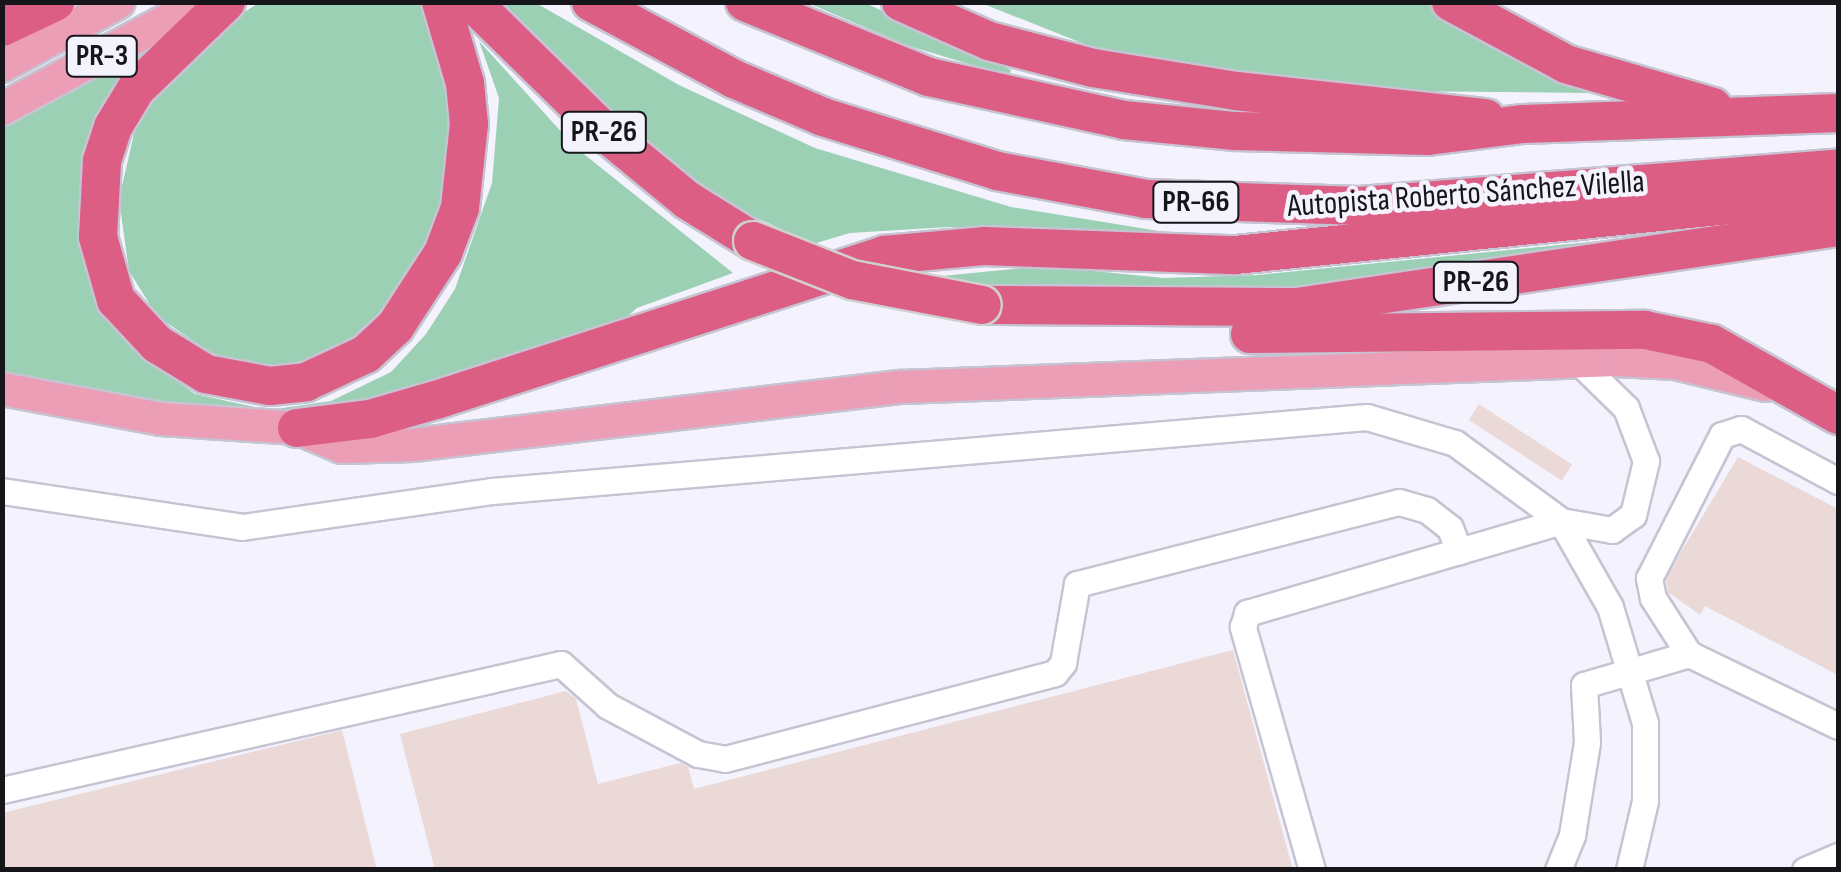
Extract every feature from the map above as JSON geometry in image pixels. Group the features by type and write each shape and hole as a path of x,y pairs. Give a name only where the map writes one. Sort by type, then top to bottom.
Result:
{"highway":[{"path":"2,27 56,2"},
{"path":"226,2 136,88 114,127 102,161 98,237 116,300 157,344 206,374 270,386 306,382 366,354 395,327 443,253 460,208 468,124 465,83 441,2"},
{"name":"PR-26","path":"472,2 607,134 688,200 753,241 852,280 982,305 1111,310 1297,307 1838,226"},
{"name":"Autopista Roberto Sánchez Vilella","path":"590,2 664,44 823,118 997,171 1146,199 1360,206 1838,168"},
{"name":"Autopista Roberto Sánchez Vilella","path":"744,2 930,76 1124,120 1235,131 1428,136 1523,124"},
{"path":"901,2 989,41 1093,68 1236,91 1423,106 1523,124 1838,113"},
{"path":"1451,2 1566,64 1749,118"},
{"path":"296,428 370,419 436,400 884,255 984,246 1235,255 1838,194"},
{"path":"1111,310 1205,334 1615,328 1670,333 1758,364 1838,415"}],"main road":[{"name":"PR-3","path":"2,66 119,2"},
{"name":"PR-3","path":"2,109 201,2"},
{"path":"2,389 161,419 296,428 342,447 413,445 902,387 1577,360 1675,363 1737,376 1838,415"}],"lane":[{"path":"1312,870 1243,627 1246,613 1561,521 1612,530 1633,515 1646,461 1626,408 1577,360"},
{"path":"2,491 242,528 492,491 1367,417 1455,443 1561,521 1610,607 1634,673 1645,723 1645,801 1629,870"},
{"path":"1838,481 1741,429 1722,434 1649,578 1653,598 1689,654 1838,726"},
{"path":"2,790 560,664 608,706 698,754 725,758 1055,673 1063,664 1078,584 1399,502 1427,510 1450,528 1459,551"},
{"path":"1610,607 1653,598"},
{"path":"1558,870 1572,835 1587,742 1584,685 1689,654"},
{"path":"1805,870 1838,856"}],"green space":[{"path":"259,3 425,3 453,102 446,190 428,240 383,317 360,338 313,360 279,366 241,364 208,351 157,316 129,271 119,199 137,121 160,83 217,29"},
{"path":"497,3 536,3 679,85 815,148 1011,207 1177,234 949,227 850,233 813,244 740,210 656,152"},
{"path":"808,3 865,3 1011,70 1009,76 909,46"},
{"path":"981,3 1425,3 1571,77 1588,93 1393,91 1205,71 1087,45"},
{"path":"479,41 575,147 733,273 637,308 621,322 443,383 335,408 270,413 140,401 3,372 3,126 121,63 133,81 83,238 96,295 131,348 195,394 269,410 331,401 391,372 426,334 455,289 492,183 499,98"},
{"path":"1630,238 1355,289 1009,288 932,277 1043,266 1164,278 1257,275"}],"building":[{"path":"1479,404 1572,464 1562,480 1469,420"},
{"path":"1738,457 1838,509 1838,675 1705,606 1700,615 1668,592 1666,580"},
{"path":"1233,650 1293,870 435,870 400,734 566,691 576,699 598,784 680,763 688,767 694,789"},
{"path":"342,730 377,870 2,870 2,813"}]}
